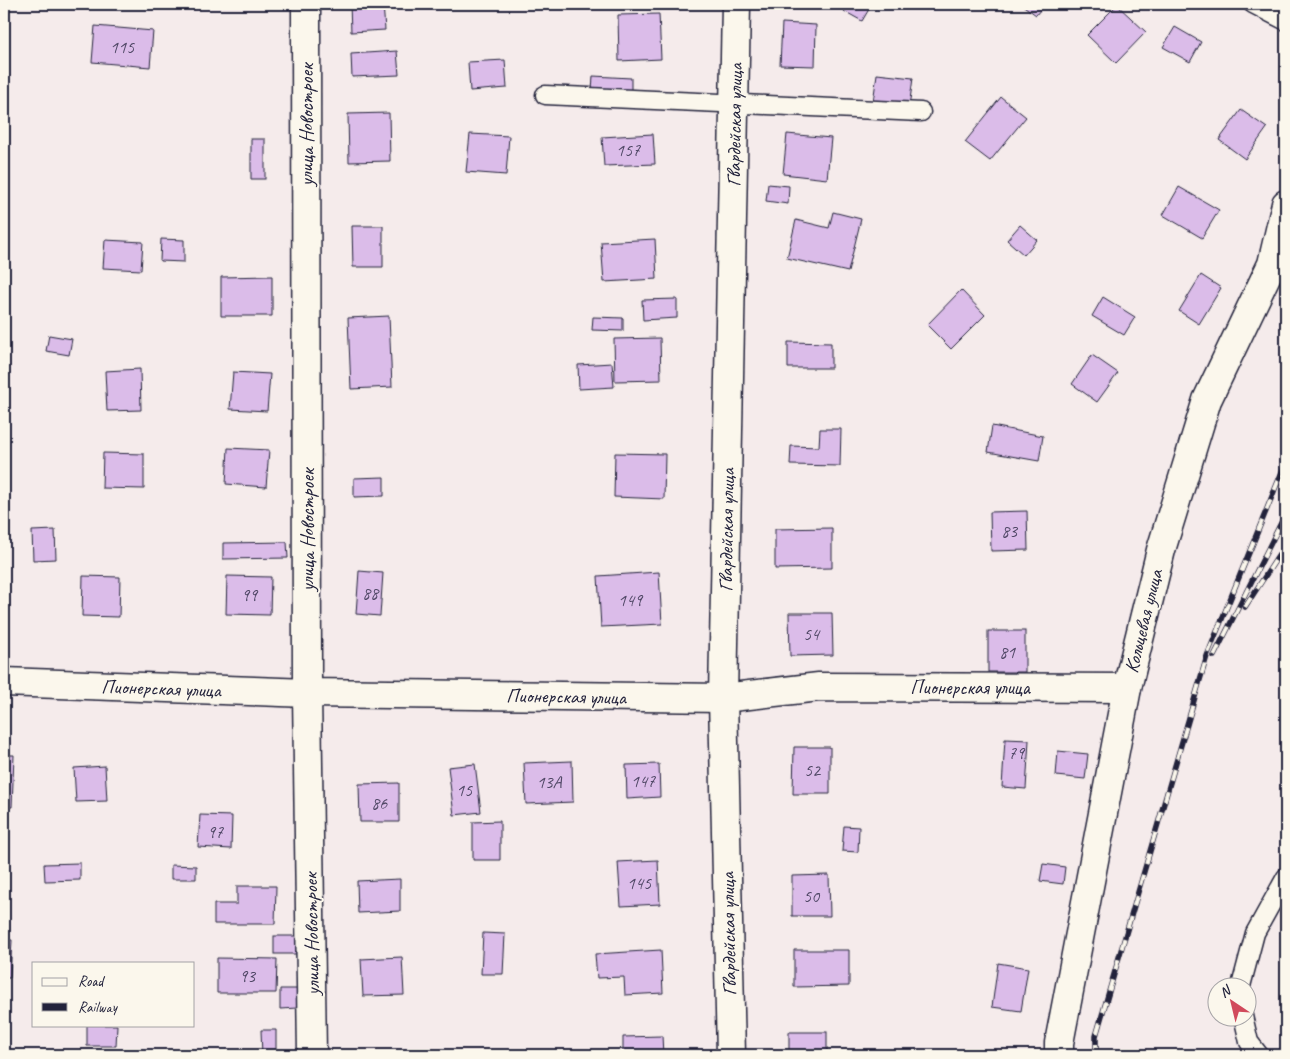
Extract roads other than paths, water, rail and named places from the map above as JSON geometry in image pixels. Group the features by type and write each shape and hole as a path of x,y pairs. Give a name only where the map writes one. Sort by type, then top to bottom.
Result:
{"street":[{"name":"улица Новостроек","path":"306,4 307,693 312,1055"},
{"name":"Гвардейская улица","path":"731,1055 723,698 736,4"},
{"name":"Кольцевая улица","path":"1059,1055 1061,1033 1127,688 1161,550 1207,400 1272,264 1286,204"},
{"name":"Пионерская улица","path":"4,682 307,693 723,698 819,687 1127,688"}],"lane":[{"path":"1253,4 1286,21"},
{"path":"545,95 921,112"},
{"path":"1244,976 1255,933 1286,877"},
{"path":"1245,1026 1249,1042 1259,1055"}],"railway":[{"path":"1096,1055 1096,1036 1207,656 1286,462"},
{"path":"1214,656 1286,513"},
{"path":"1245,607 1286,544"}]}
